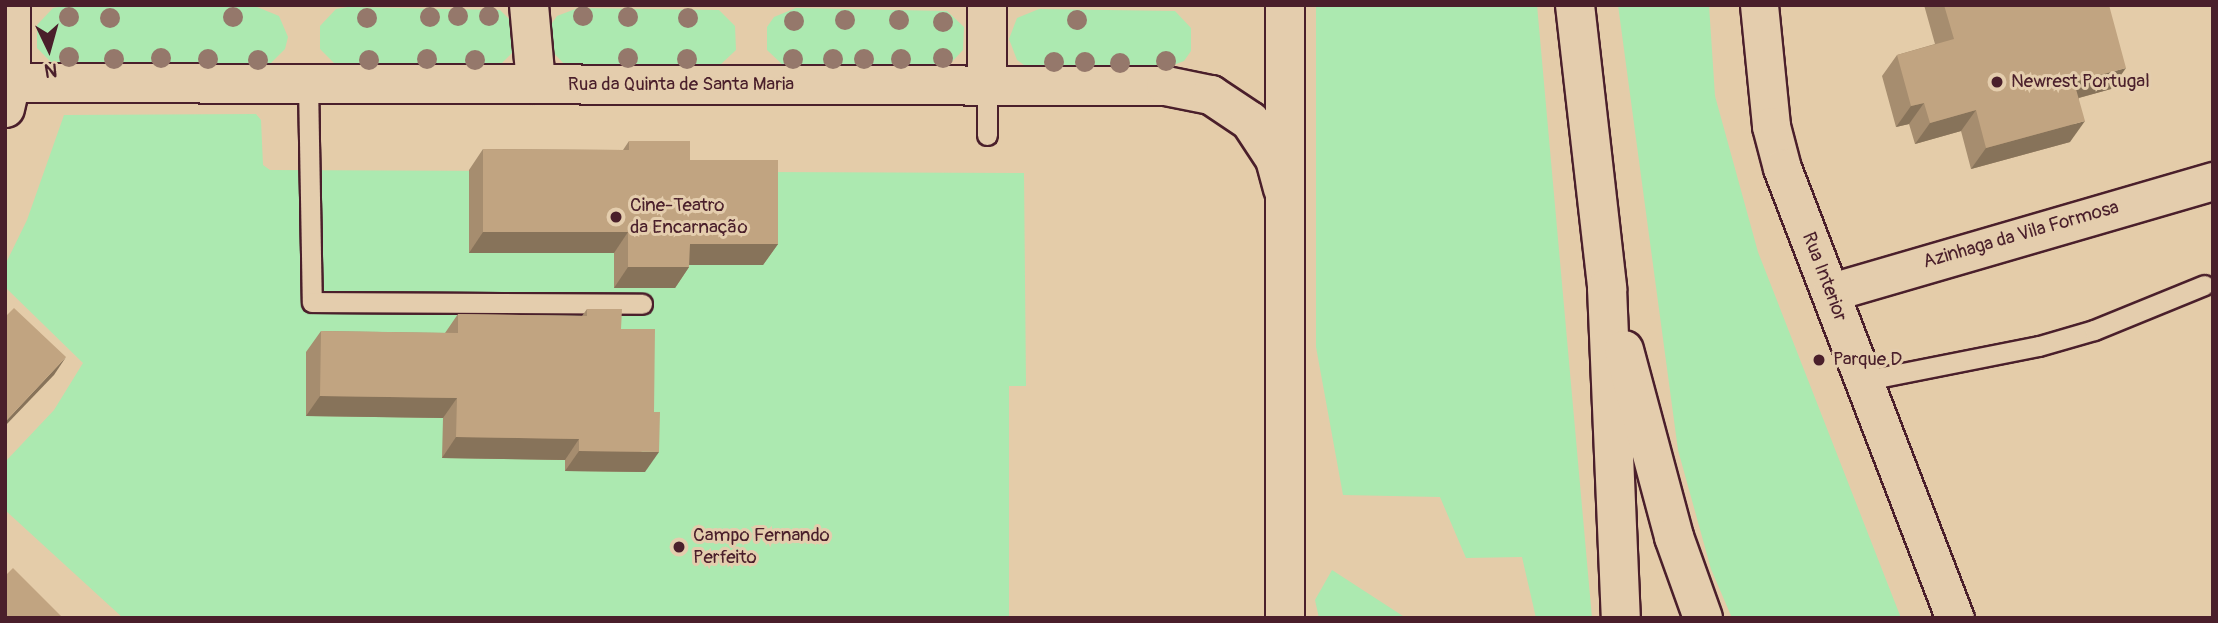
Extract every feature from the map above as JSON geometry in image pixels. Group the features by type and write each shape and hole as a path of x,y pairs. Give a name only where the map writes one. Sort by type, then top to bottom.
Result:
{"main road":[{"path":"530,5 536,84"},
{"path":"987,5 987,85"},
{"path":"1285,5 1285,618"},
{"path":"1576,5 1607,288 1621,618"},
{"name":"Rua da Quinta de Santa Maria","path":"7,91 308,83 1166,86 1211,95 1250,121 1264,138 1282,181 1284,203"},
{"path":"1607,288 1674,537 1703,618"}],"street":[{"path":"7,91 12,5"},
{"name":"Rua Interior","path":"1759,5 1771,126 1862,381 1955,618"},
{"name":"Azinhaga da Vila Formosa","path":"1831,292 2213,181"}],"lane":[{"path":"308,83 312,302 642,304"},
{"path":"987,85 987,135"},
{"path":"1862,381 2039,346 2094,330 2204,285"}],"green space":[{"path":"1316,5 1537,5 1592,618 1536,618 1522,557 1466,558 1440,497 1343,495 1316,347"},
{"path":"1618,5 1709,5 1715,96 1758,252 1901,618 1732,618 1711,569 1678,450"},
{"path":"257,7 279,16 288,37 285,49 269,65 53,64 37,48 37,25 53,8"},
{"path":"578,8 719,10 735,26 736,50 719,66 566,66 550,49 550,26 557,16"},
{"path":"796,8 947,11 964,27 963,50 947,67 784,66 767,50 767,27 774,17"},
{"path":"336,9 500,10 516,26 516,49 499,66 336,65 320,49 320,26"},
{"path":"1039,9 1175,11 1191,28 1191,51 1184,61 1163,69 1027,67 1017,60 1009,39 1017,18"},
{"path":"256,114 261,120 263,165 270,170 1024,173 1026,386 1009,386 1009,618 123,618 5,510 5,462 54,410 83,363 5,287 5,265 27,220 64,115"},
{"path":"1332,570 1406,618 1319,618 1315,600"}],"building":[{"name":"Newrest Portugal","path":"1944,5 2109,5 2126,68 2074,82 2085,121 1986,148 1976,110 1930,123 1924,103 1911,106 1897,55 1954,39"},
{"name":"Cine-Teatro da Encarnação","path":"629,141 690,141 690,160 778,160 778,244 690,244 689,267 628,267 628,232 483,232 483,149 629,150"},
{"path":"14,308 66,357 5,422 5,317"},
{"path":"587,309 622,309 621,329 655,329 654,412 660,412 659,452 579,451 579,439 456,437 457,398 320,396 321,331 458,333 458,314 587,316"},
{"path":"13,568 63,618 5,618 5,576"}],"place":[{"name":"Newrest Portugal","path":"1997,82"},
{"name":"Cine-Teatro da Encarnação","path":"616,217"},
{"name":"Parque D","path":"1819,360"},
{"name":"Campo Fernando Perfeito","path":"679,547"}]}
